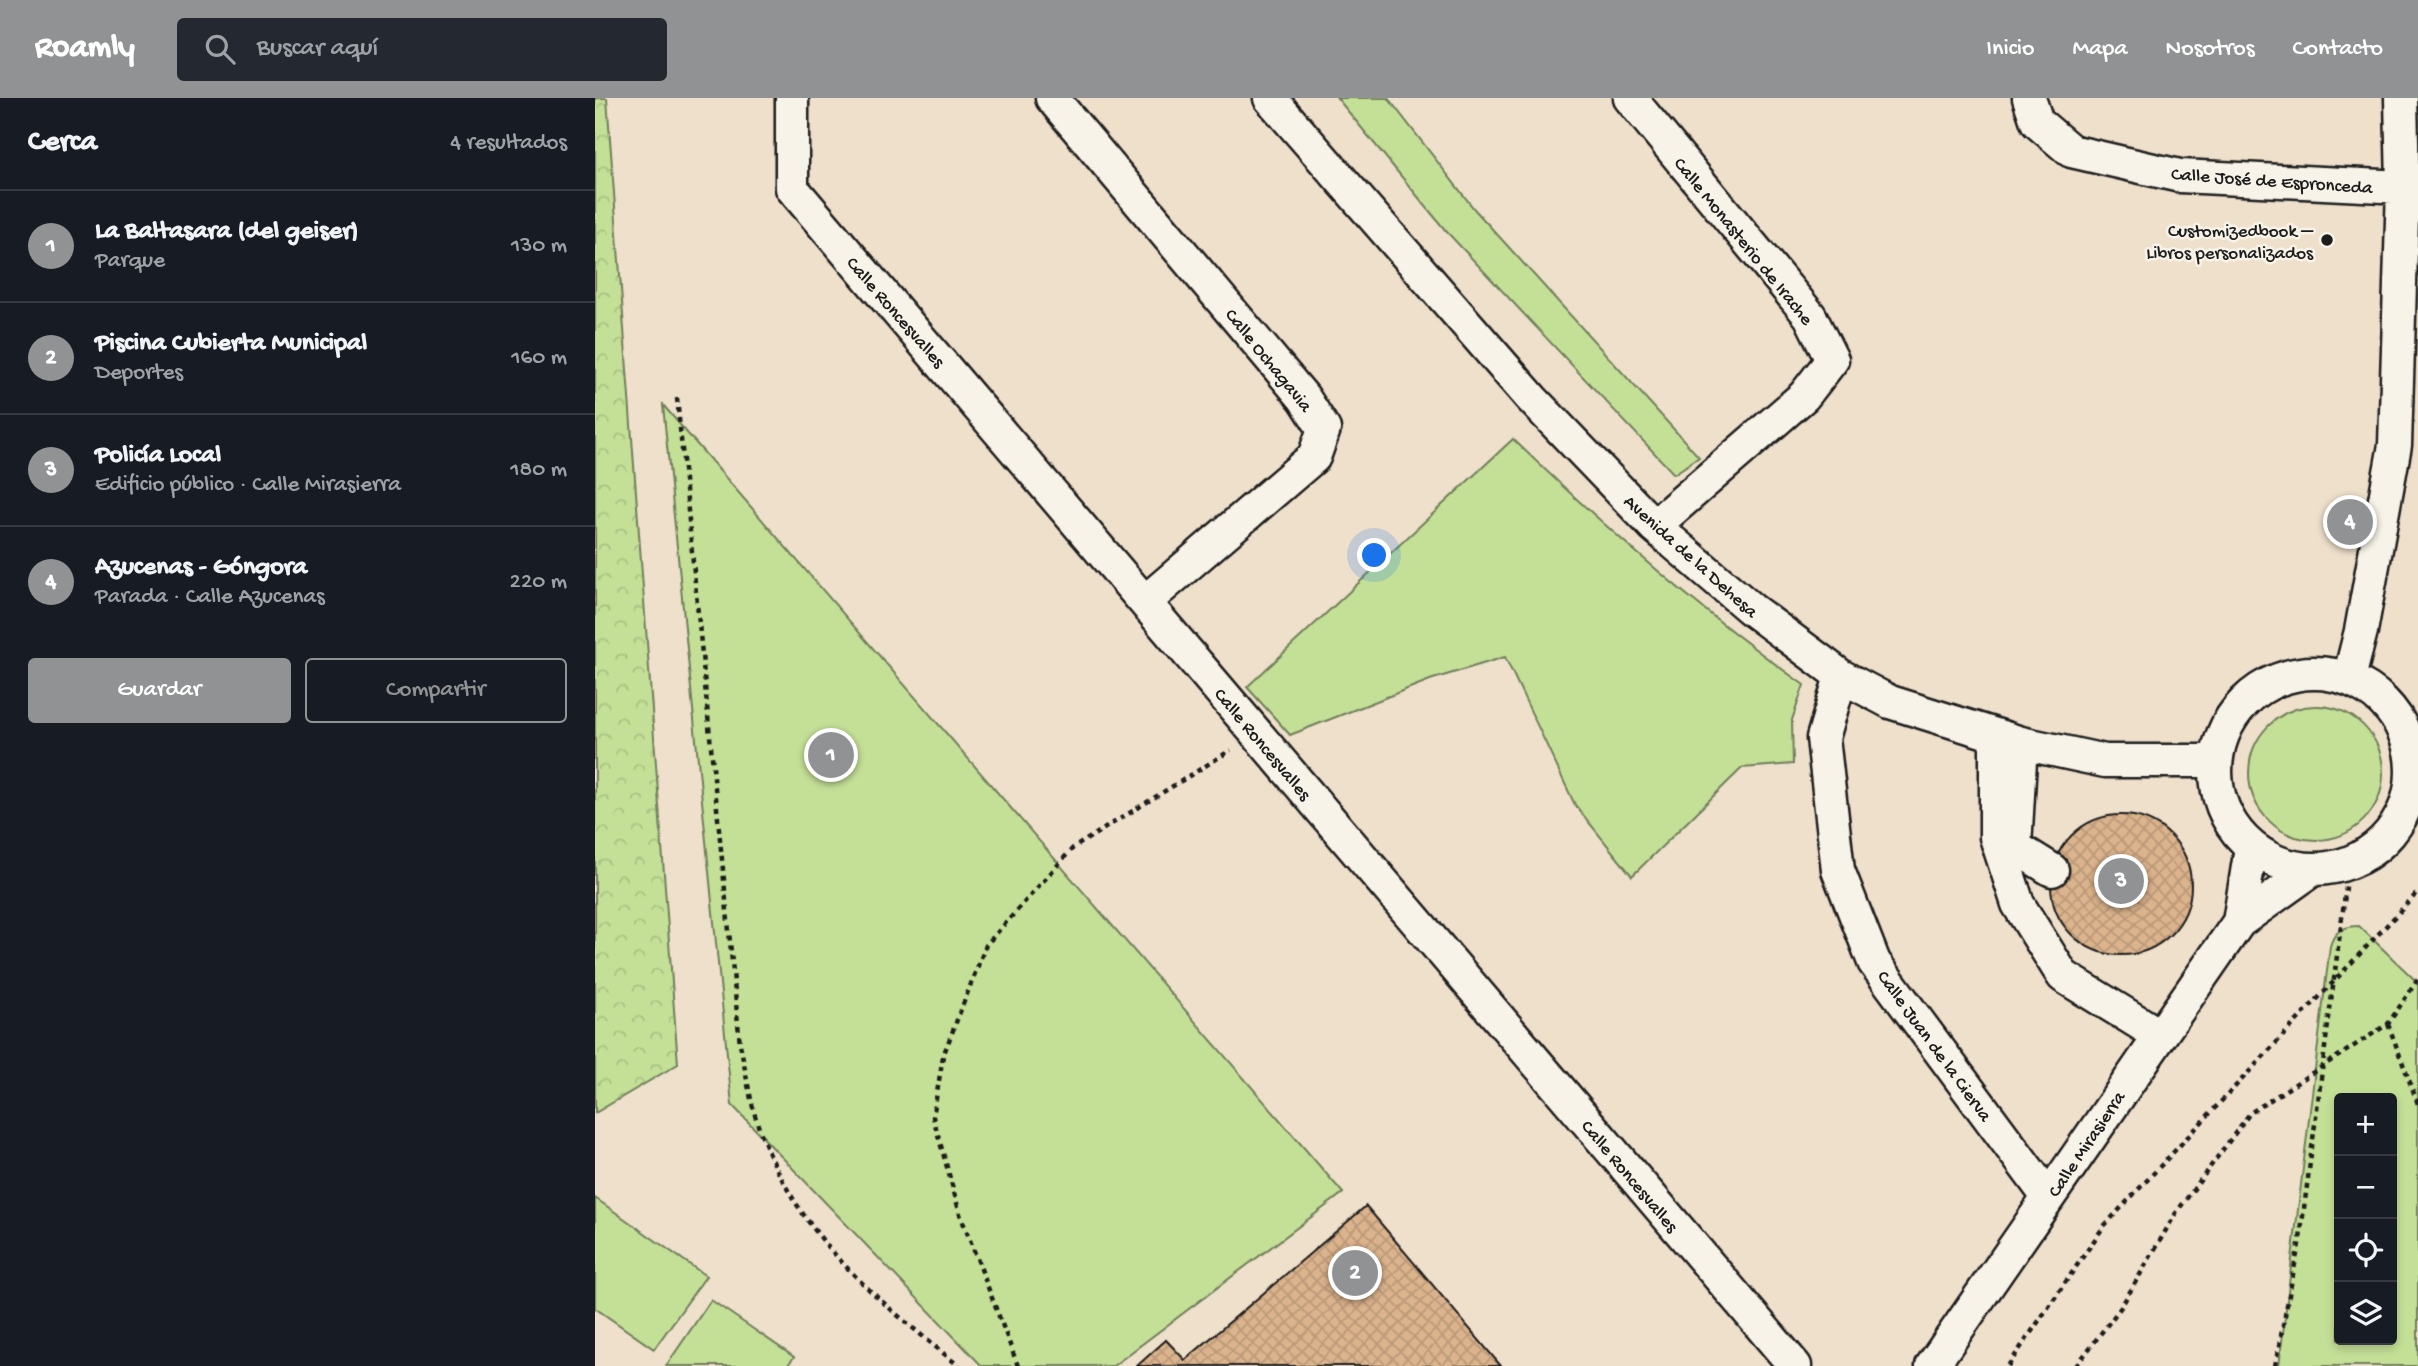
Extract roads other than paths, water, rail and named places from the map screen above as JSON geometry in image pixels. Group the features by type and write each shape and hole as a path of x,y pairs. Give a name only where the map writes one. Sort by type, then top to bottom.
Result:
{"street":[{"name":"Calle Roncesvalles","path":"792,98 792,188 1795,1366"},
{"name":"Calle Ochagavia","path":"1052,98 1304,398 1324,429 1314,457 1146,601"},
{"name":"Avenida de la Dehesa","path":"1270,98 1532,399 1654,526 1751,609 1841,676 1890,702 2008,739 2105,761 2215,761"},
{"name":"Calle Monasterio de Irache","path":"1630,98 1810,316 1832,360 1804,396 1654,526"},
{"name":"Calle José de Espronceda","path":"2029,98 2037,122 2071,151 2181,176 2410,189"},
{"path":"2349,678 2407,447 2410,189 2401,98"},
{"path":"2304,672 2349,678 2374,691 2406,715 2416,779 2403,815 2381,845 2349,864 2312,870 2280,864 2251,848 2230,824 2217,794 2215,761 2229,719 2261,687 2304,672"},
{"name":"Calle Juan de la Cierva","path":"1841,676 1823,738 1838,870 1874,962 2048,1197"},
{"path":"2008,739 2015,847 2052,870"},
{"path":"2008,739 1996,837 2018,904 2063,976 2159,1035"},
{"name":"Calle Mirasierra","path":"2239,922 2251,848"},
{"name":"Calle Mirasierra","path":"1932,1366 2239,922 2312,870"}],"place":[{"name":"Customizedbook – Libros personalizados","path":"2327,240"},
{"name":"Azucenas - Góngora","path":"2350,522"},
{"name":"La Baltasara (del geiser)","path":"831,755"},
{"name":"Policía Local","path":"2121,881"},
{"name":"Piscina Cubierta Municipal","path":"1355,1273"}]}
